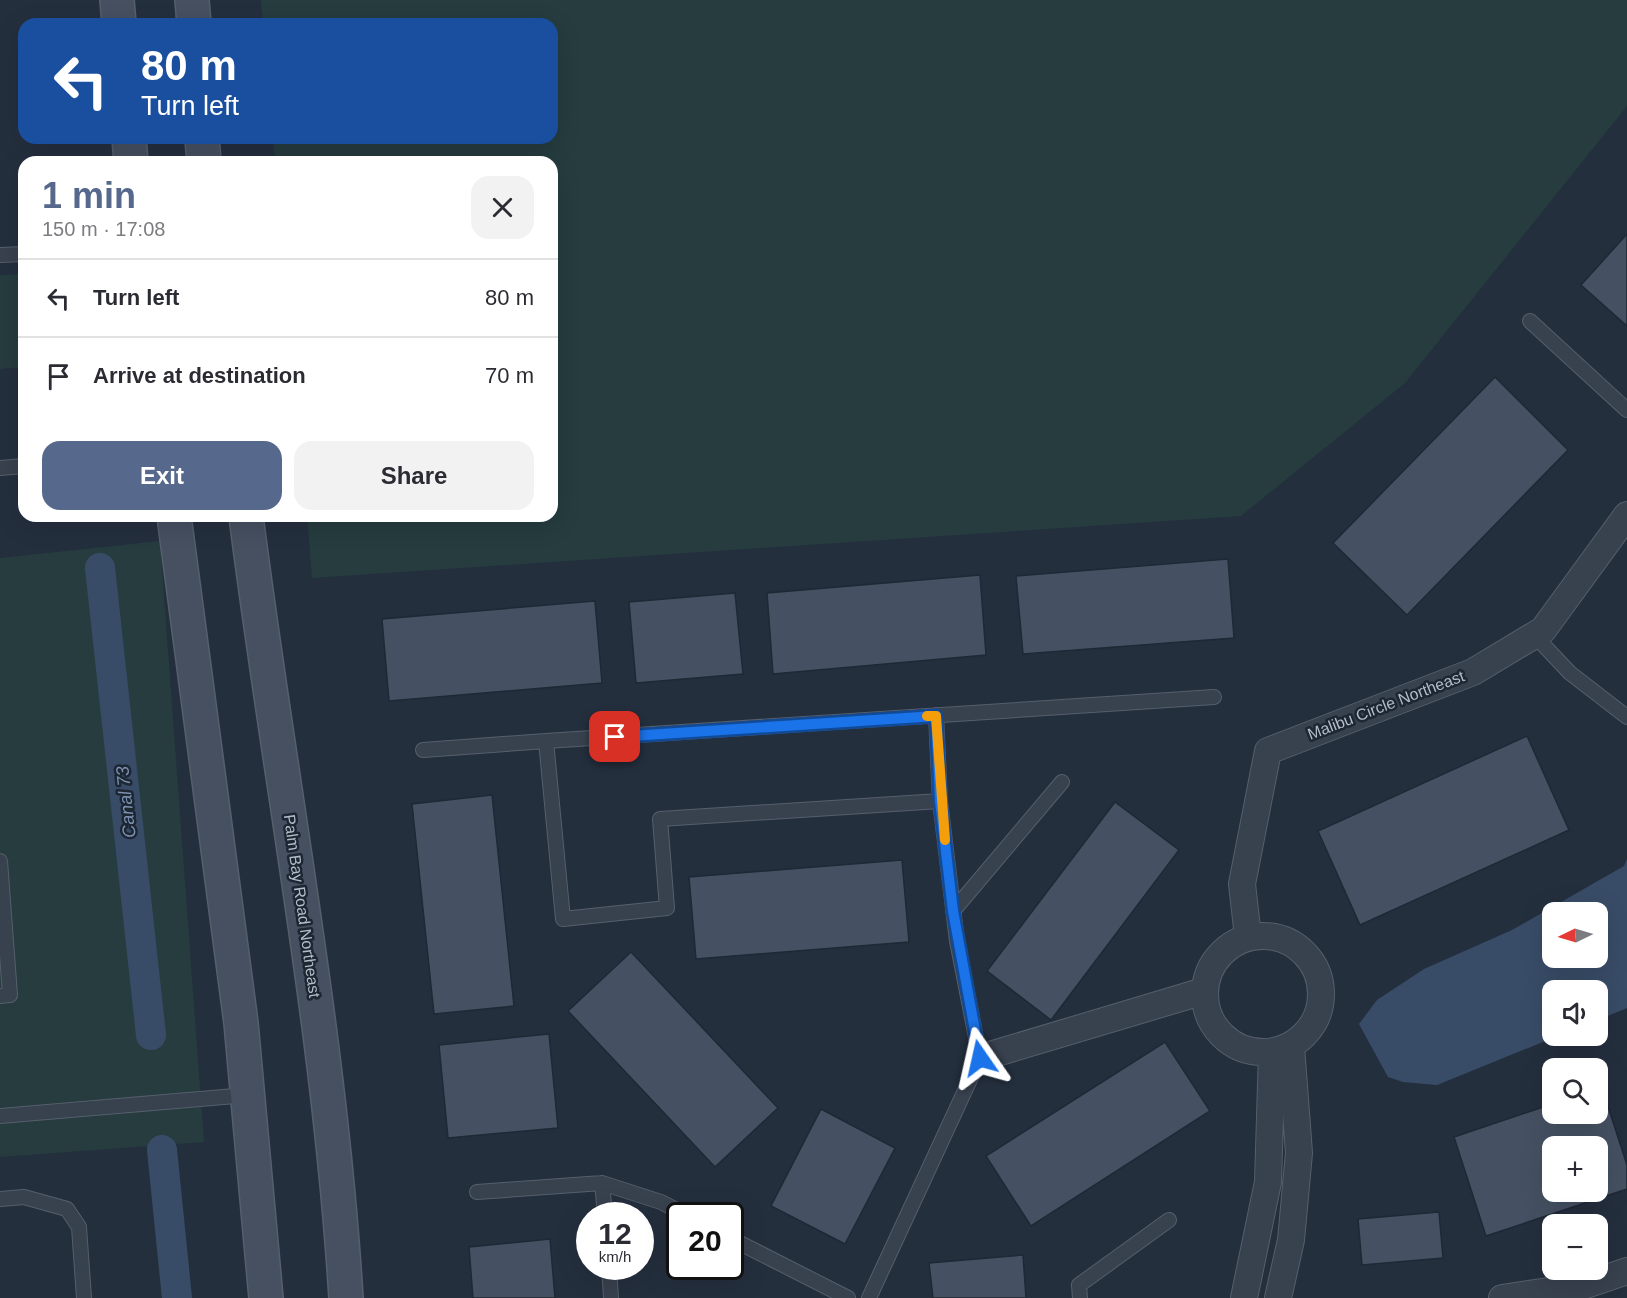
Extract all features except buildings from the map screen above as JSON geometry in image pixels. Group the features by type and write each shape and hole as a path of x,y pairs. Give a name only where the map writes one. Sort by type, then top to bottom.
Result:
{"main road":[{"path":"117,0 118,18"},
{"path":"192,0 194,18"},
{"path":"175,522 241,1023 266,1298"},
{"name":"Palm Bay Road Northeast","path":"247,522 315,991 340,1198 346,1298"}],"street":[{"name":"Malibu Circle Northeast","path":"1248,937 1242,884 1268,750 1473,672 1543,630 1627,516"},
{"path":"1266,935 1286,940 1302,951 1316,968 1321,986 1319,1012 1310,1029 1281,1049 1257,1053 1237,1047 1227,1041 1212,1023 1204,991 1210,968 1222,952 1248,937 1266,935"},
{"path":"980,1058 1204,991"},
{"path":"1244,1298 1268,1182 1281,1049"},
{"path":"1278,1298 1291,1240 1299,1153 1281,1049"},
{"path":"1502,1298 1620,1282"}],"lane":[{"path":"0,255 18,254"},
{"path":"1530,321 1627,410"},
{"path":"0,468 18,466"},
{"path":"1534,635 1570,673 1627,717"},
{"path":"423,750 1214,697"},
{"path":"869,1298 980,1058 953,911 940,801 936,716"},
{"path":"546,741 563,919 667,908 660,819 940,801"},
{"path":"953,911 1062,782"},
{"path":"0,861 10,995 0,996"},
{"path":"0,1116 247,1095"},
{"path":"602,1183 604,1202"},
{"path":"477,1192 602,1183 666,1205"},
{"path":"0,1199 24,1197 67,1209 79,1227 84,1298"},
{"path":"1080,1298 1079,1285 1169,1220"},
{"path":"744,1245 848,1298"},
{"path":"610,1280 611,1298"}],"green space":[{"path":"261,0 1627,0 1627,106 1405,383 1241,516 312,578 307,522 558,522 558,156 274,156 274,144 558,144 558,18 262,18"},
{"path":"18,274 18,368 0,369 0,275"},
{"path":"160,541 204,1142 0,1157 0,558"}],"water":[{"path":"1627,859 1627,1008 1608,1016 1608,980 1542,980 1542,1042 1437,1085 1403,1082 1388,1077 1359,1024 1377,1000 1424,969 1512,930 1542,913 1542,968 1608,968 1608,902 1561,902 1624,866"}],"waterway":[{"name":"Canal 73","path":"100,568 151,1035"},
{"name":"Canal 73","path":"162,1150 177,1298"}],"slow traffic":[{"path":"927,716 936,716 940,801 945,840"}],"route":[{"path":"615,737 936,716 940,801 953,911 980,1058"}]}
